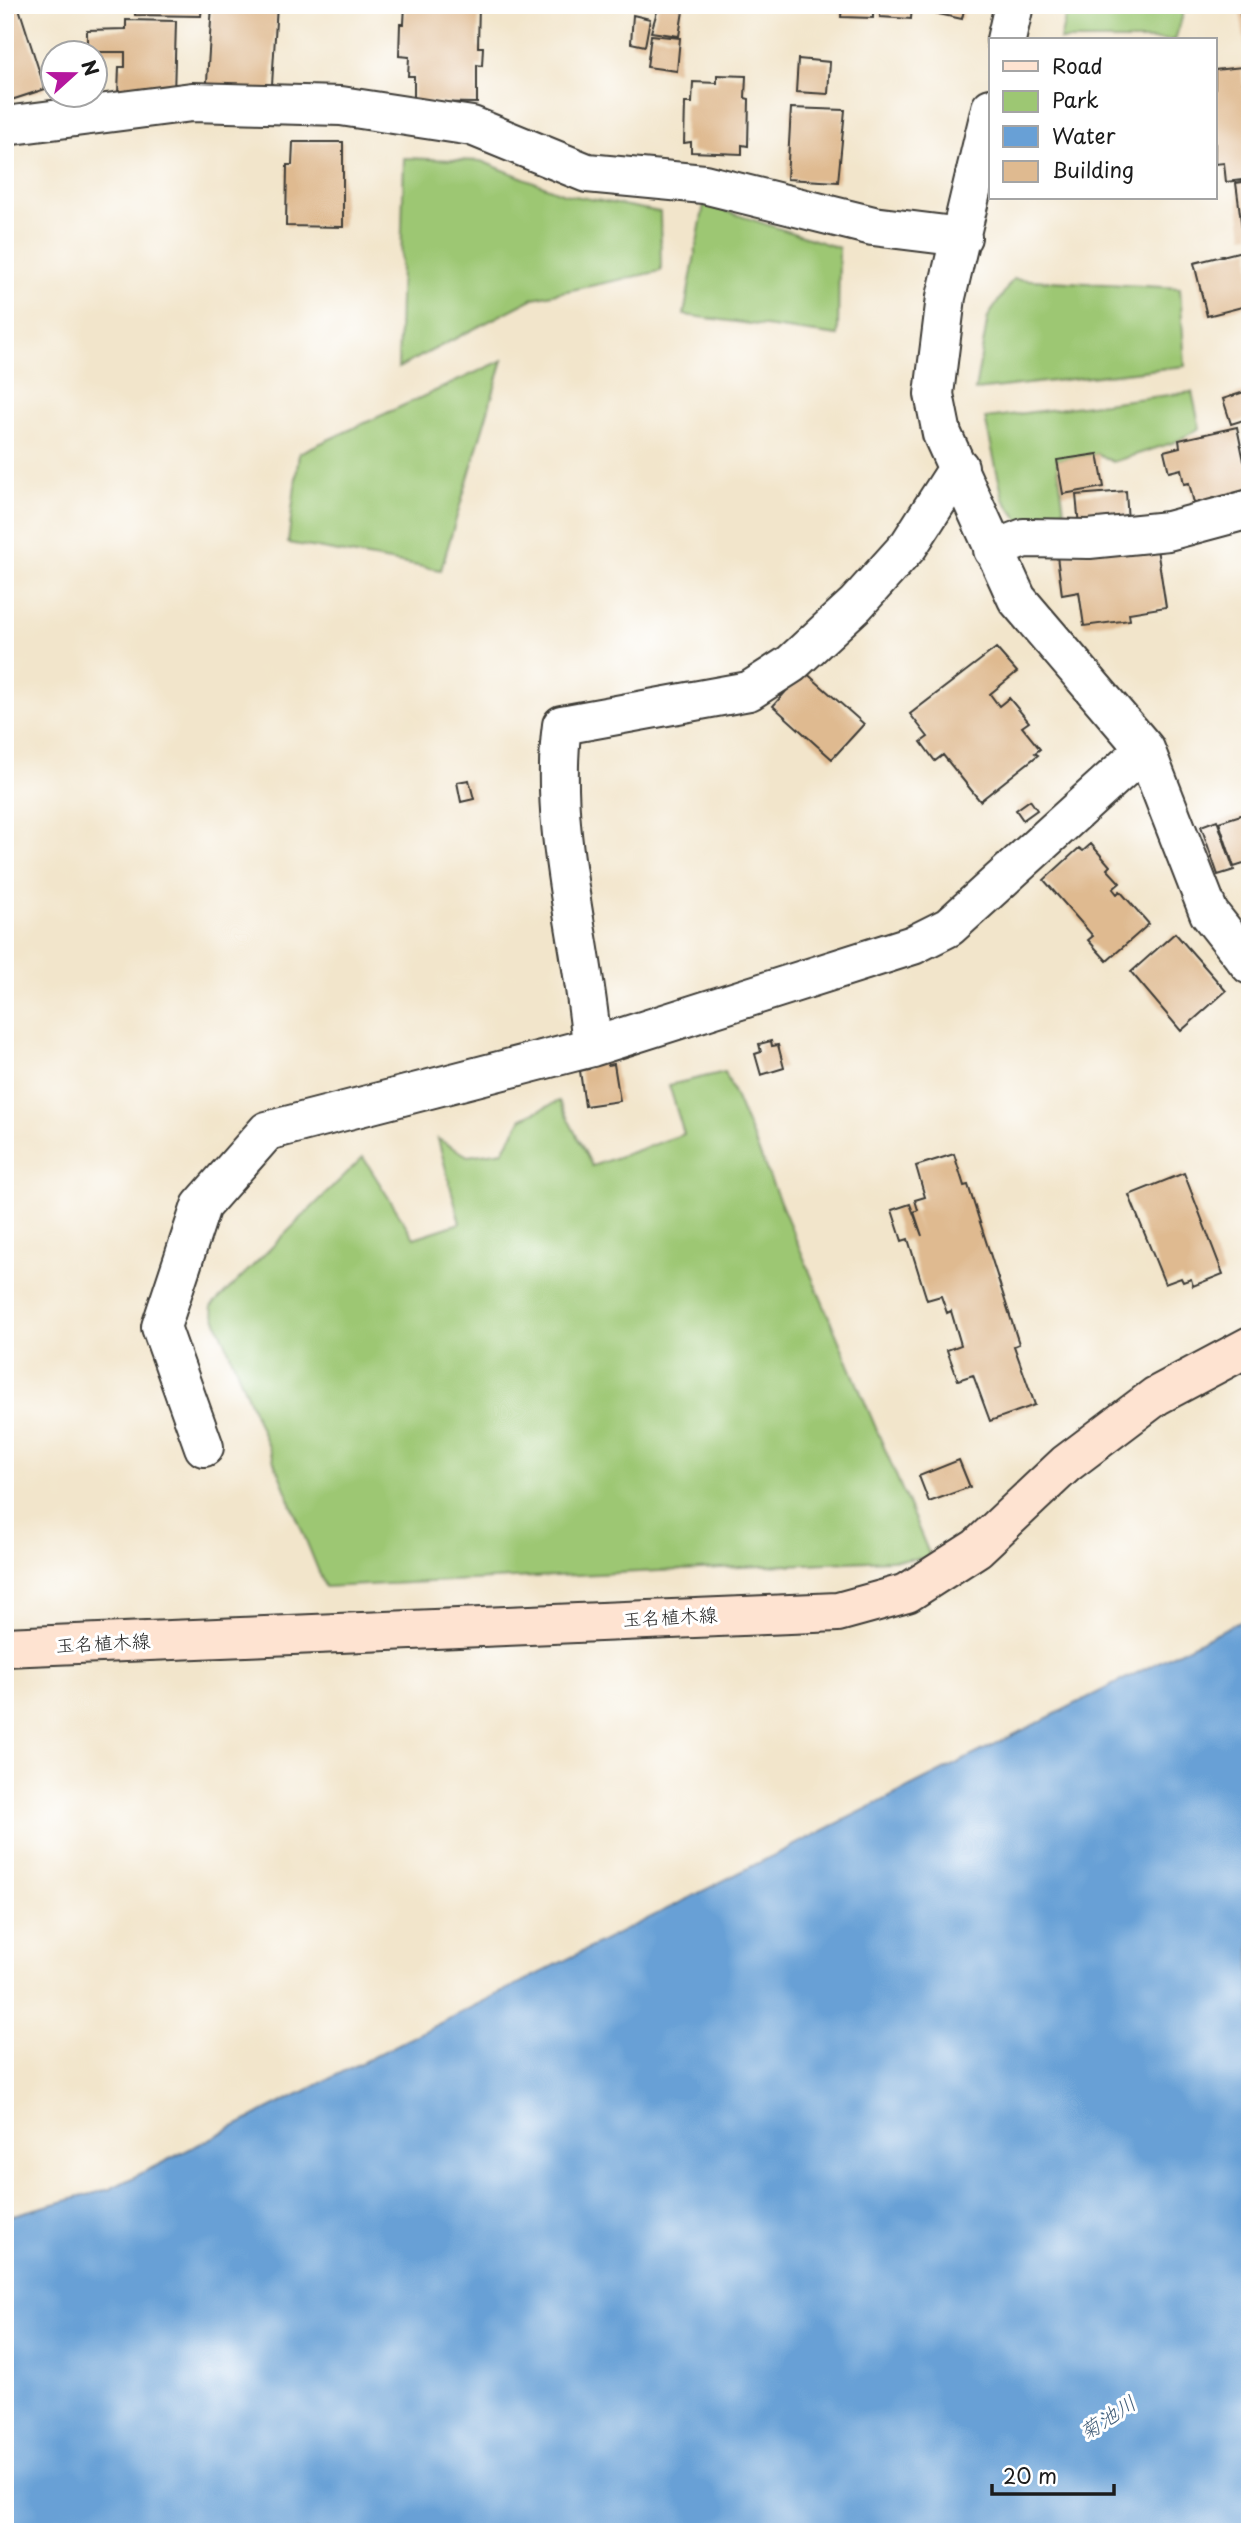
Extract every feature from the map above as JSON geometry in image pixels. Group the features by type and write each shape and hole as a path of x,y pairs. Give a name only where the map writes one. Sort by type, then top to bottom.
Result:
{"main road":[{"name":"玉名植木線","path":"5,1647 838,1612 907,1593 977,1548 1066,1464 1156,1396 1250,1346"}],"street":[{"path":"1006,38 1014,5"},
{"path":"5,126 192,102 341,106 472,126 587,173 704,184 873,226 962,237"},
{"path":"989,117 946,297 934,394 942,434 1017,599 1144,749 1209,914 1250,965"},
{"path":"592,1048 569,895 558,756 562,725 749,691 791,664 856,604 909,545 959,467"},
{"path":"993,550 1024,538 1089,539 1168,531 1250,509"},
{"path":"204,1447 161,1327 201,1206 267,1131 592,1048 913,945 949,927 1144,749"}],"green space":[{"path":"1068,5 1186,5 1176,38 1060,38"},
{"path":"404,158 481,161 564,194 660,212 661,271 534,298 398,368"},
{"path":"704,204 839,248 838,336 684,315"},
{"path":"1013,279 1180,288 1185,366 975,390 988,317"},
{"path":"503,360 441,570 288,543 299,453"},
{"path":"1192,392 1200,428 1175,442 1113,462 1098,454 1057,460 1065,518 1035,542 1003,498 985,418"},
{"path":"725,1072 931,1558 325,1587 211,1307 363,1157 414,1238 460,1223 438,1139 468,1156 503,1151 522,1118 559,1101 592,1166 684,1134 669,1085"}],"water":[{"name":"菊池川","path":"1250,1616 1250,2532 5,2532 5,2217 110,2189"}],"building":[{"path":"5,5 18,5 38,67 38,91 5,102"},
{"path":"135,5 202,5 201,16 135,15"},
{"path":"212,5 277,5 271,101 206,97"},
{"path":"405,5 479,5 478,47 483,47 482,66 477,65 477,103 414,102 414,76 408,76 409,57 399,56 400,24 404,24"},
{"path":"659,5 684,5 679,36 651,32"},
{"path":"807,5 840,5 839,11 807,9"},
{"path":"842,5 873,5 873,18 841,17"},
{"path":"880,5 912,5 911,19 880,17"},
{"path":"936,5 965,5 962,19 934,13"},
{"path":"1239,5 1250,5 1250,53 1246,53"},
{"path":"633,15 650,19 645,46 631,43"},
{"path":"126,20 176,21 174,96 118,94 119,67 125,67 125,52 108,52 108,38 87,38 87,30 126,29"},
{"path":"651,35 680,38 677,71 647,67"},
{"path":"798,59 830,62 828,94 796,92"},
{"path":"1242,67 1243,84 1250,83 1250,179 1226,182 1224,163 1216,164 1216,70"},
{"path":"717,75 746,76 745,98 749,99 748,146 742,145 742,154 691,152 691,142 684,143 685,103 692,103 693,82 717,83"},
{"path":"791,108 845,110 838,182 787,179"},
{"path":"293,142 343,142 343,227 286,226 287,165 292,165"},
{"path":"1250,181 1250,235 1243,236 1236,183"},
{"path":"1250,249 1250,305 1207,316 1194,263"},
{"path":"1247,391 1250,418 1231,424 1223,399"},
{"path":"1237,427 1244,461 1250,460 1250,496 1195,507 1189,483 1184,484 1181,469 1169,472 1164,451 1180,447 1179,440"},
{"path":"1098,454 1104,487 1063,494 1057,460"},
{"path":"1126,491 1128,522 1079,526 1076,495"},
{"path":"1156,542 1166,607 1129,613 1130,620 1084,626 1079,592 1062,595 1057,556"},
{"path":"996,648 1017,672 990,694 999,706 1009,698 1029,722 1022,727 1040,749 1035,753 1038,755 980,801 943,755 935,761 921,742 928,737 910,714"},
{"path":"804,671 864,724 832,759 773,706"},
{"path":"469,780 474,799 461,802 457,782"},
{"path":"1030,800 1037,810 1023,820 1016,810"},
{"path":"1250,812 1250,862 1234,867 1219,822"},
{"path":"1217,820 1234,870 1218,875 1201,826"},
{"path":"1091,844 1110,866 1107,869 1120,883 1113,889 1117,894 1120,891 1149,924 1107,961 1088,940 1093,936 1044,880 1079,848 1083,851"},
{"path":"1175,933 1226,991 1181,1031 1131,972"},
{"path":"771,1041 772,1046 778,1045 784,1068 761,1075 755,1054 761,1052 759,1044"},
{"path":"607,1056 608,1065 614,1064 620,1101 585,1106 580,1071 589,1069 587,1060"},
{"path":"954,1154 964,1186 968,1185 1019,1344 1014,1346 1035,1405 990,1421 973,1375 958,1380 947,1350 961,1345 951,1311 947,1313 941,1296 927,1300 908,1239 902,1241 892,1210 910,1204 922,1236 914,1212 918,1210 915,1200 925,1197 916,1166"},
{"path":"1184,1173 1223,1274 1193,1286 1191,1279 1183,1282 1181,1278 1165,1284 1129,1195"},
{"path":"959,1460 970,1487 929,1502 919,1476"}]}
